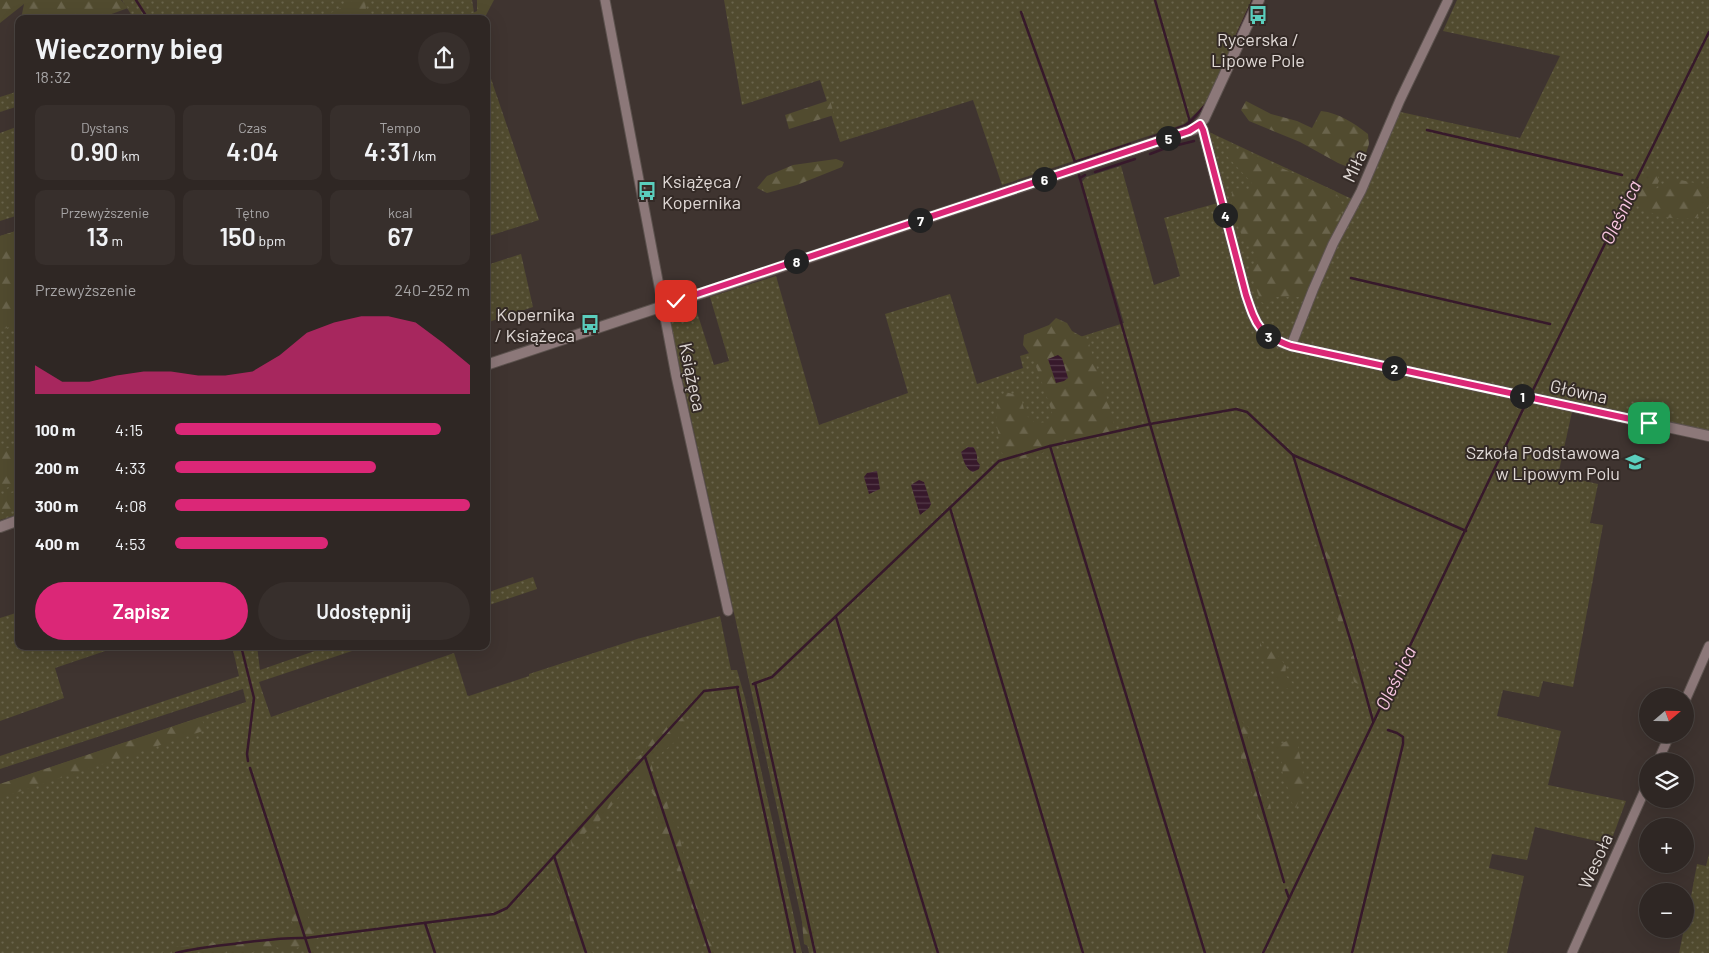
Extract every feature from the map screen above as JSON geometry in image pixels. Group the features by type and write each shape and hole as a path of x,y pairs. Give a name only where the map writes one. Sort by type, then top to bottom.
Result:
{"street":[{"name":"Książęca","path":"605,0 676,376 728,611"},
{"path":"490,363 1194,129 1200,124 1259,0"},
{"name":"Miła","path":"1291,346 1333,244 1361,191 1400,100 1448,0"},
{"name":"Główna","path":"1200,124 1253,317 1264,333 1275,340 1291,346 1709,436"},
{"path":"0,527 15,521"},
{"path":"1691,688 1709,646"},
{"name":"Wesoła","path":"1572,953 1639,804"}],"green space":[{"path":"0,0 121,0 128,8 109,15 22,15 24,4 0,23"},
{"path":"122,0 472,0 474,15 131,15"},
{"path":"354,0 365,0 367,15 326,15"},
{"path":"477,0 494,0 486,15 468,15 477,11"},
{"path":"724,0 1255,0 1207,103 1184,124 1002,185 973,100 840,142 820,80 742,105"},
{"path":"1457,0 1709,0 1709,432 1574,403 1558,475 1598,484 1590,523 1603,525 1573,687 1543,681 1539,697 1503,690 1497,716 1561,731 1548,785 1626,801 1610,844 1535,827 1527,860 1492,854 1489,868 1524,876 1507,953 809,953 669,318 672,309 694,303 714,365 729,361 710,297 776,276 819,425 908,393 885,314 950,294 977,384 1023,368 1020,356 1124,323 1082,182 1086,177 1121,166 1154,285 1180,276 1164,218 1225,201 1209,132 1354,200 1396,111 1520,138 1560,56 1443,31"},
{"path":"490,76 539,220 490,236"},
{"path":"15,92 15,107 0,112 0,97"},
{"path":"830,100 834,115 789,129 785,115"},
{"path":"1246,101 1271,114 1297,121 1312,128 1321,111 1346,119 1368,134 1369,144 1362,165 1353,169 1300,142 1249,121 1241,110"},
{"path":"15,127 15,216 0,221 0,133"},
{"path":"1235,149 1249,152 1335,191 1342,204 1341,215 1310,285 1302,297 1276,297 1268,305 1261,302 1250,271 1258,263 1253,250 1243,238 1235,219 1231,201 1233,188 1255,190 1251,182 1225,154"},
{"path":"836,159 844,162 842,167 797,185 767,193 757,188 767,176 793,165"},
{"path":"1656,169 1659,181 1655,190 1671,178 1709,186 1709,206 1696,218 1690,219 1662,216 1644,209 1636,200 1638,188 1646,173"},
{"path":"15,231 15,515 0,520 0,236"},
{"path":"15,231 15,325 0,330 0,236"},
{"path":"521,254 533,307 490,322 490,264"},
{"path":"1056,318 1067,323 1072,331 1088,340 1116,433 1053,447 1039,455 1010,461 1000,451 996,420 998,402 1005,392 1021,396 1025,414 1035,423 1049,422 1052,412 1034,360 1023,345 1024,335 1049,325"},
{"path":"15,445 15,484 0,491 0,451"},
{"path":"15,492 15,507 0,513 0,498"},
{"path":"1322,538 1330,545 1331,574 1322,573 1321,561 1314,546"},
{"path":"533,577 537,589 490,605 490,592"},
{"path":"1335,594 1341,595 1345,603 1348,617 1347,631 1342,630 1332,606"},
{"path":"15,613 15,650 108,650 55,668 64,698 0,721 0,618"},
{"path":"720,616 731,670 737,670 745,698 802,953 0,953 0,784 246,702 243,689 0,769 0,756 239,676 233,650 258,650 260,670 318,650 355,650 259,682 271,717 454,653 467,695 469,696 529,676 529,674 637,639"},
{"path":"1260,640 1269,651 1274,651 1286,666 1285,675 1294,685 1291,690 1279,685 1272,668 1260,657"},
{"path":"1357,653 1364,665 1366,674 1364,687 1354,682 1351,657"},
{"path":"1233,699 1240,707 1239,718 1249,728 1248,744 1258,778 1270,804 1273,820 1263,822 1257,817 1258,807 1253,802 1251,776 1246,774 1241,758 1241,742 1233,728 1233,717 1228,711 1228,703"},
{"path":"678,715 690,720 680,730 678,739 651,762 655,778 667,801 670,818 677,825 684,857 699,898 715,953 708,953 701,944 694,912 685,895 672,855 658,827 656,800 645,777 635,776 597,824 585,833 582,843 572,848 570,828 586,816 585,806 595,805 626,772 631,762 643,753 653,737 665,729 672,717"},
{"path":"201,717 206,730 0,798 0,784"},
{"path":"1296,737 1304,775 1303,788 1296,808 1283,781 1282,762 1273,747"},
{"path":"1709,854 1709,953 1679,953 1682,938 1694,938 1693,883 1697,864 1706,866"},
{"path":"557,876 563,876 570,896 571,907 577,916 586,943 593,953 583,953 581,946 569,929 568,907 563,898"},
{"path":"292,895 298,899 306,912 317,953 306,953 304,946 288,950 275,947 250,953 162,953 173,947 255,939 272,933 284,935 294,932 288,901"},
{"path":"801,912 809,912 811,917 815,935 814,949 804,944"}],"shaded area":[{"path":"1058,355 1062,358 1068,378 1056,383 1048,359"},
{"path":"968,447 974,448 980,465 979,469 973,472 967,467 961,452"},
{"path":"877,471 880,489 869,494 864,477 867,473"},
{"path":"919,480 924,482 931,504 920,515 911,485"}],"waterway":[{"path":"136,0 145,15"},
{"path":"1155,0 1190,122"},
{"path":"1233,44 1253,0"},
{"path":"1021,12 1075,162 1130,144"},
{"name":"Oleśnica","path":"1532,392 1709,32"},
{"path":"1150,138 1184,126 1206,104"},
{"path":"1427,130 1622,175"},
{"path":"1174,146 1194,141"},
{"path":"1150,154 1163,149"},
{"path":"1095,172 1135,159"},
{"path":"1079,175 1284,882"},
{"path":"1080,178 1085,175"},
{"path":"1351,278 1550,324"},
{"name":"Oleśnica","path":"1263,953 1526,403"},
{"path":"753,684 772,677 999,461 1050,446 1150,424 1236,409 1247,412 1293,455 1466,531"},
{"path":"1050,446 1205,953"},
{"path":"1293,455 1352,645 1373,721"},
{"path":"950,508 1083,953"},
{"path":"836,617 938,953"},
{"path":"242,650 254,698 247,754 248,761"},
{"path":"755,683 815,953"},
{"path":"737,687 795,953"},
{"path":"176,953 212,946 306,938 494,914 507,908 704,691 738,687"},
{"path":"1352,953 1403,744 1403,737 1388,730"},
{"path":"645,757 710,953"},
{"path":"250,768 310,953"},
{"path":"554,856 586,953"},
{"name":"Oleśnica","path":"1286,890 1289,898"},
{"path":"425,923 435,953"}],"place":[{"name":"Rycerska / Lipowe Pole","path":"1258,15"},
{"name":"Książęca / Kopernika","path":"647,191"},
{"name":"Kopernika / Książeca","path":"590,324"},
{"name":"Szkoła Podstawowa w Lipowym Polu","path":"1635,462"}],"route":[{"path":"676,301 1189,131 1200,124 1246,295 1253,317 1264,333 1275,340 1291,346 1649,423"}]}
